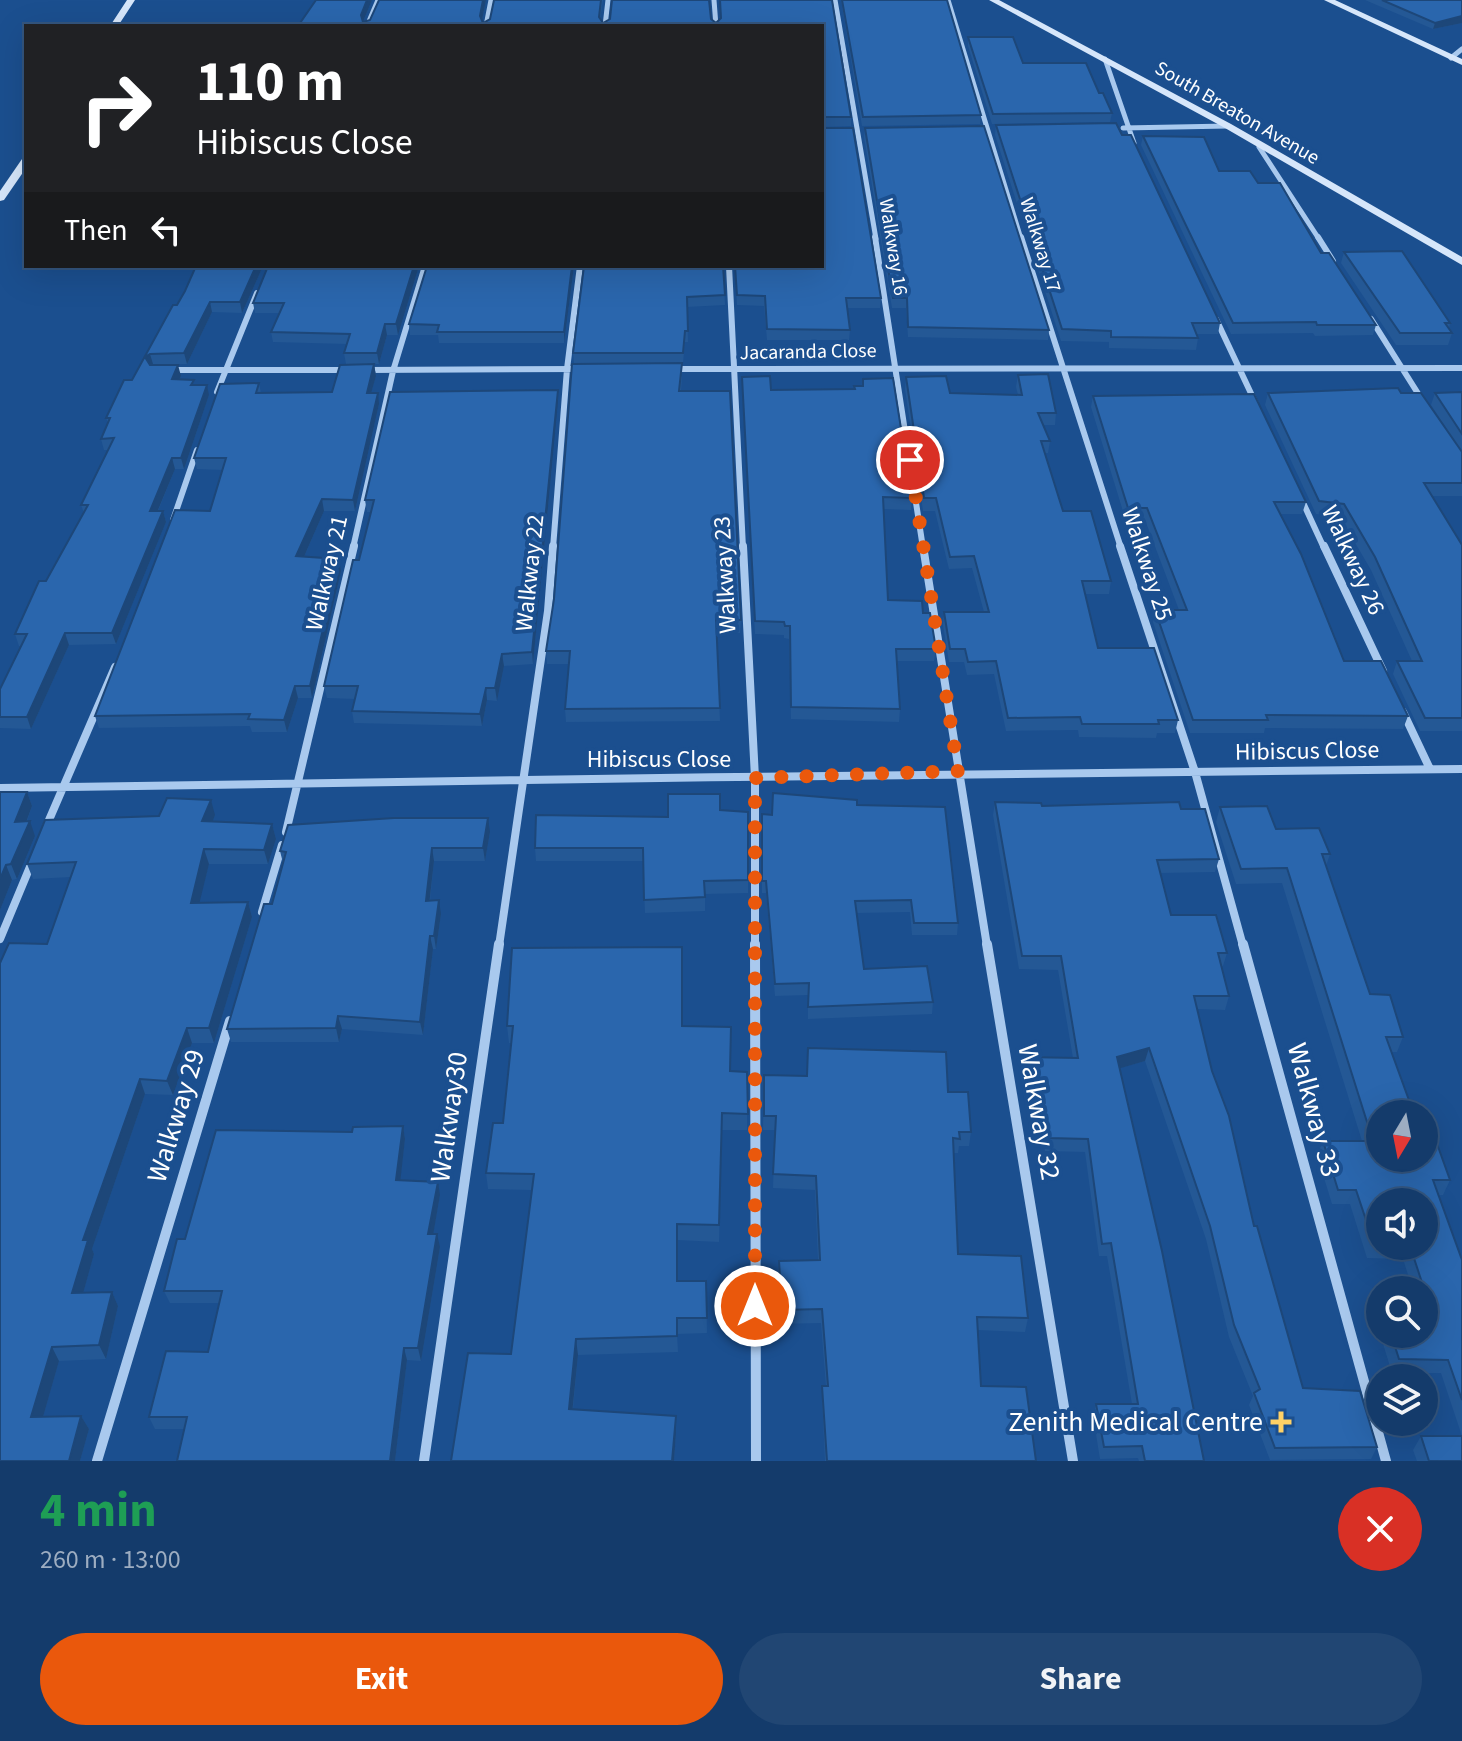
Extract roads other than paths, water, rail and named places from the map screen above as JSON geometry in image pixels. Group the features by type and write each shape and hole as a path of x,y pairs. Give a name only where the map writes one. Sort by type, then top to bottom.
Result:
{"street":[{"path":"115,24 131,0"},
{"path":"368,24 378,0"},
{"path":"486,24 491,0"},
{"path":"605,24 608,0"},
{"path":"714,0 716,24"},
{"name":"Walkway 16","path":"835,0 859,131 958,771"},
{"name":"Walkway 17","path":"948,0 1061,368"},
{"name":"South Breaton Avenue","path":"993,0 1228,126 1259,147 1462,262"},
{"path":"1328,0 1462,62"},
{"path":"1451,58 1462,49"},
{"path":"1105,59 1127,128 1140,156"},
{"path":"1112,128 1228,126"},
{"path":"974,130 1004,130"},
{"path":"847,132 859,131"},
{"path":"1259,147 1335,264"},
{"path":"0,198 24,164"},
{"name":"Walkway 21","path":"300,784 393,371 424,268"},
{"name":"Walkway 22","path":"521,779 548,611 567,369 580,268"},
{"name":"Walkway 23","path":"729,268 755,778 756,1461"},
{"path":"215,398 262,281"},
{"path":"1212,311 1259,411"},
{"path":"1368,316 1432,416"},
{"name":"Walkway 25","path":"1061,368 1195,772"},
{"name":"Jacaranda Close","path":"659,369 1462,368"},
{"path":"153,370 598,369"},
{"path":"170,528 200,441"},
{"name":"Walkway 26","path":"1294,483 1389,683"},
{"path":"40,841 119,657"},
{"path":"1396,698 1430,769"},
{"name":"Hibiscus Close","path":"0,788 755,778 958,771 1462,769"},
{"name":"Walkway 32","path":"958,771 1073,1461"},
{"name":"Walkway 33","path":"1195,772 1386,1461"},
{"name":"Walkway30","path":"424,1461 521,779"},
{"path":"259,922 300,784"},
{"path":"0,939 35,855"},
{"name":"Walkway 29","path":"97,1461 232,1013"}],"place":[{"name":"Zenith Medical Centre","path":"1281,1422"}]}
